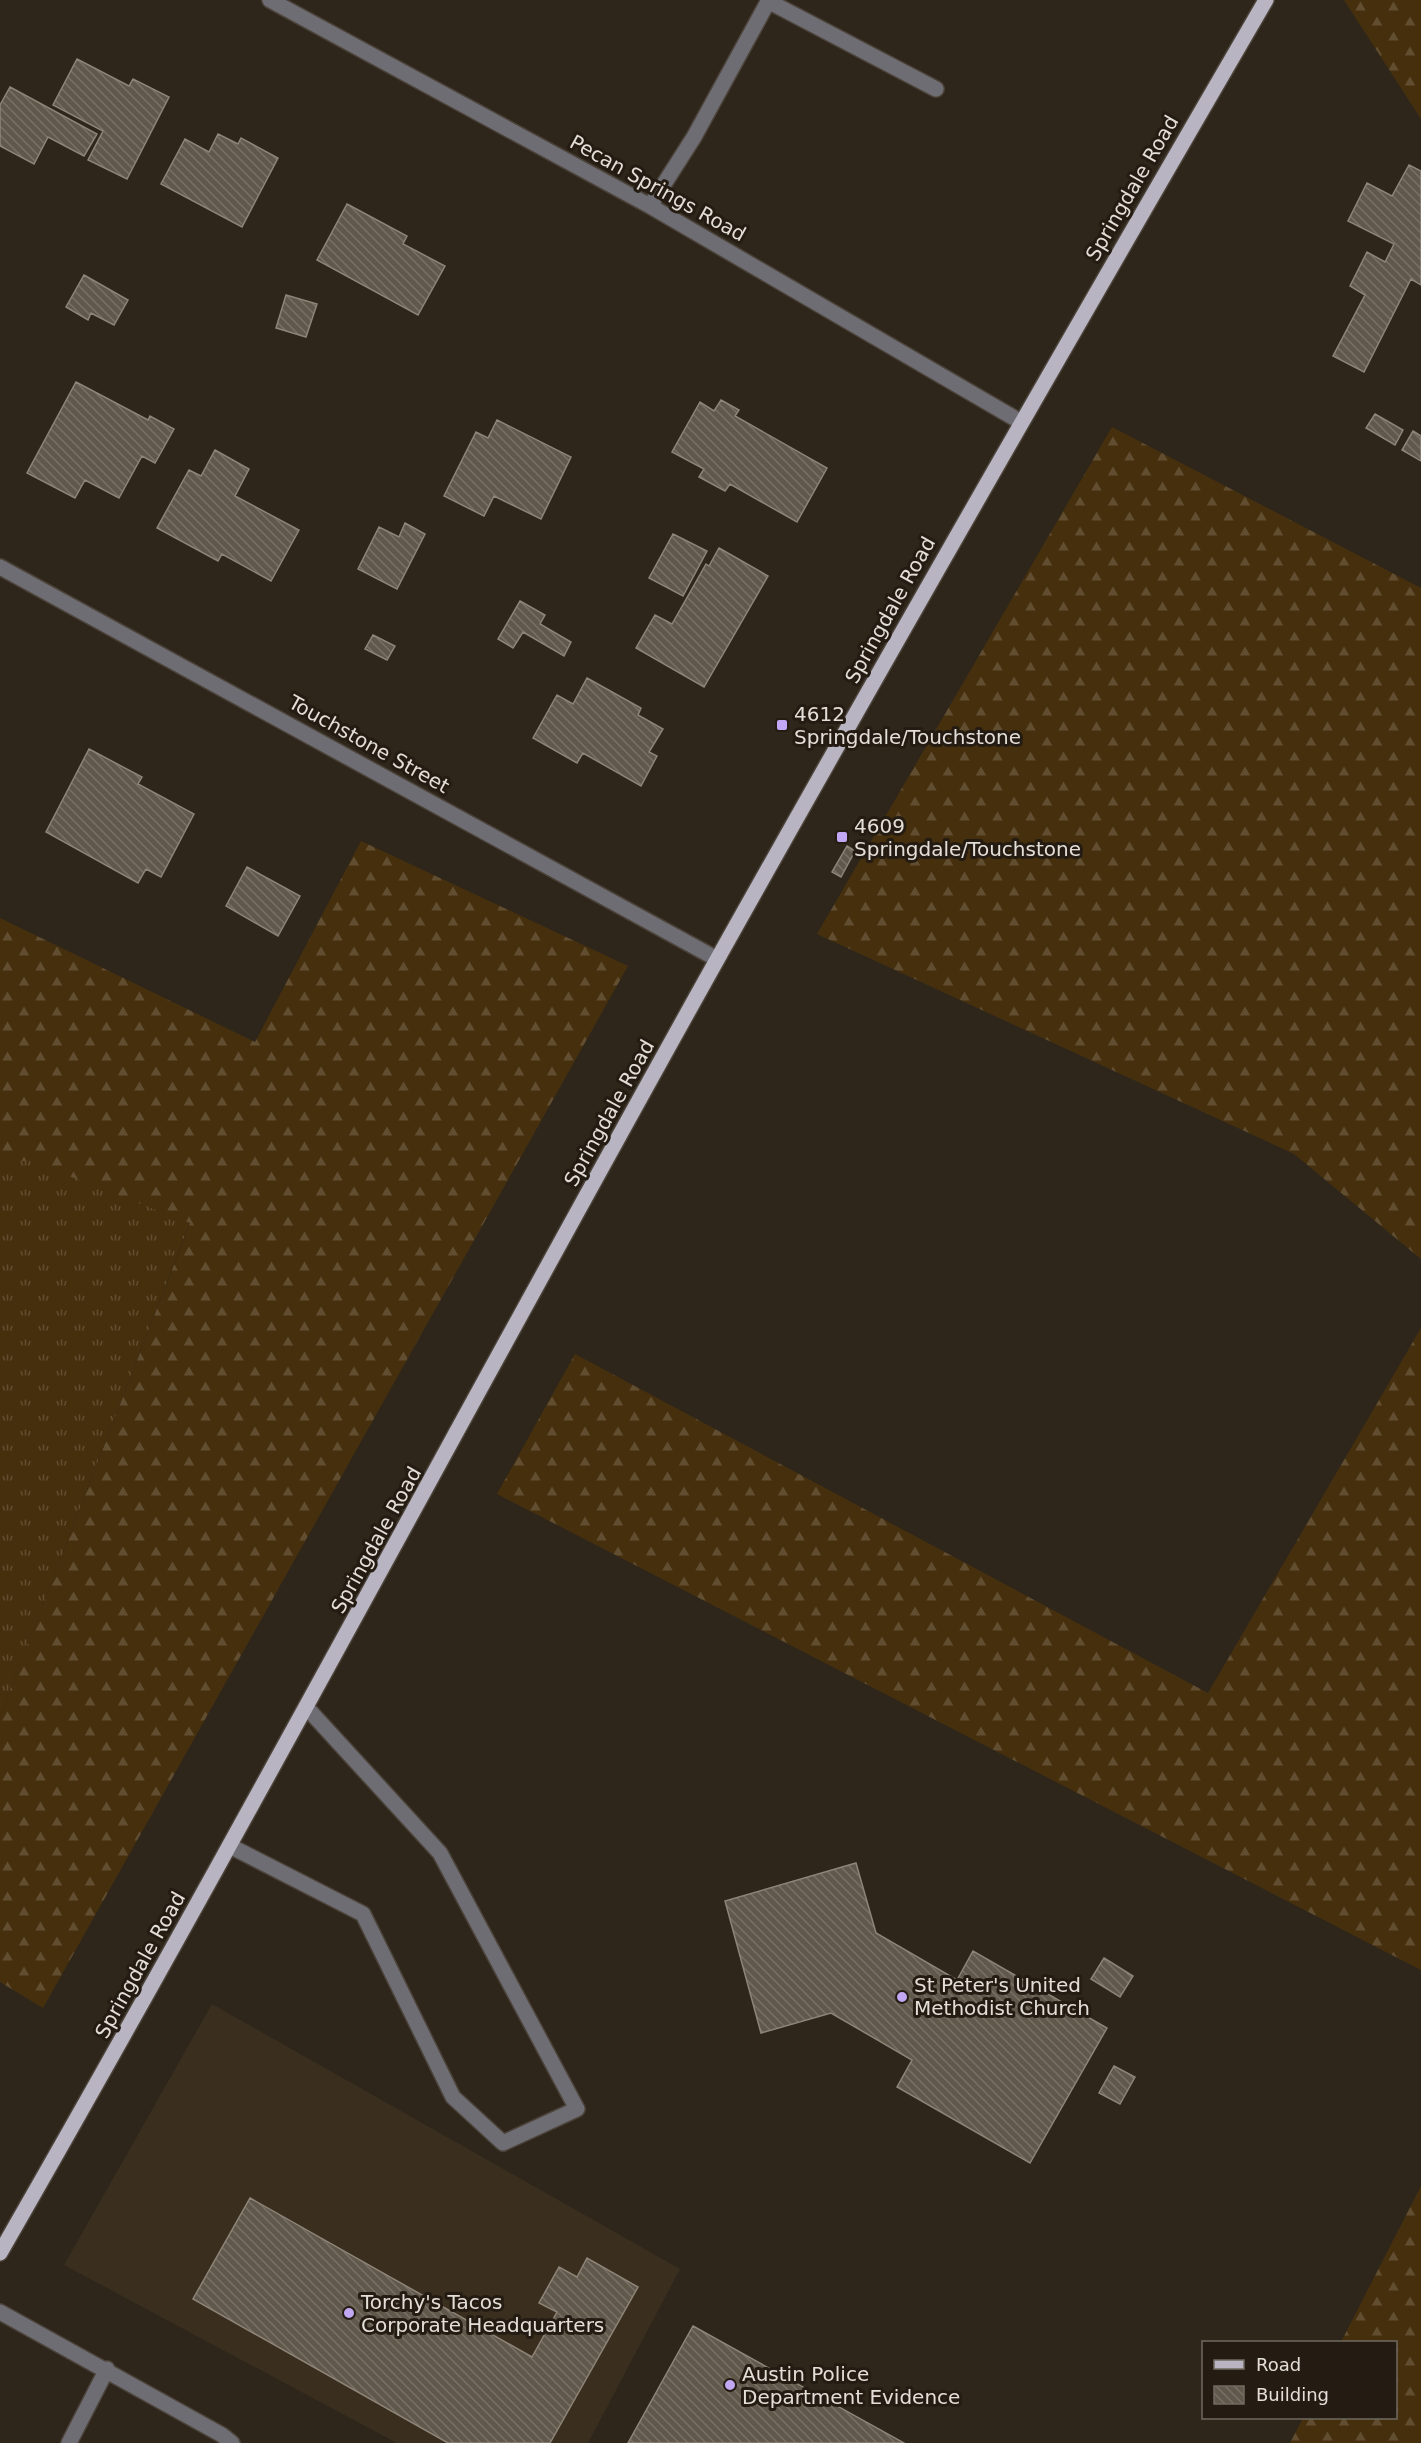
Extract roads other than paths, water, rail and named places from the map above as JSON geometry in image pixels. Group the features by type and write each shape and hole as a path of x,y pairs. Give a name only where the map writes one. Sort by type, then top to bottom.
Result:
{"main road":[{"name":"Springdale Road","path":"0,2253 307,1708 717,959 1021,422 1266,0"}],"street":[{"name":"Pecan Springs Road","path":"270,0 650,206 1021,422"},
{"path":"650,206 694,137 768,1 936,89"},
{"name":"Touchstone Street","path":"0,567 717,959"},
{"path":"230,1846 363,1914 453,2097 503,2143 578,2109 440,1853 307,1708"},
{"path":"0,2312 107,2369 232,2443"},
{"path":"69,2443 107,2369"}],"place":[{"name":"4612 Springdale/Touchstone","path":"782,725"},
{"name":"4609 Springdale/Touchstone","path":"842,837"},
{"name":"St Peter's United Methodist Church","path":"902,1997"},
{"name":"Torchy's Tacos Corporate Headquarters","path":"349,2313"},
{"name":"Austin Police Department Evidence","path":"730,2385"}]}
